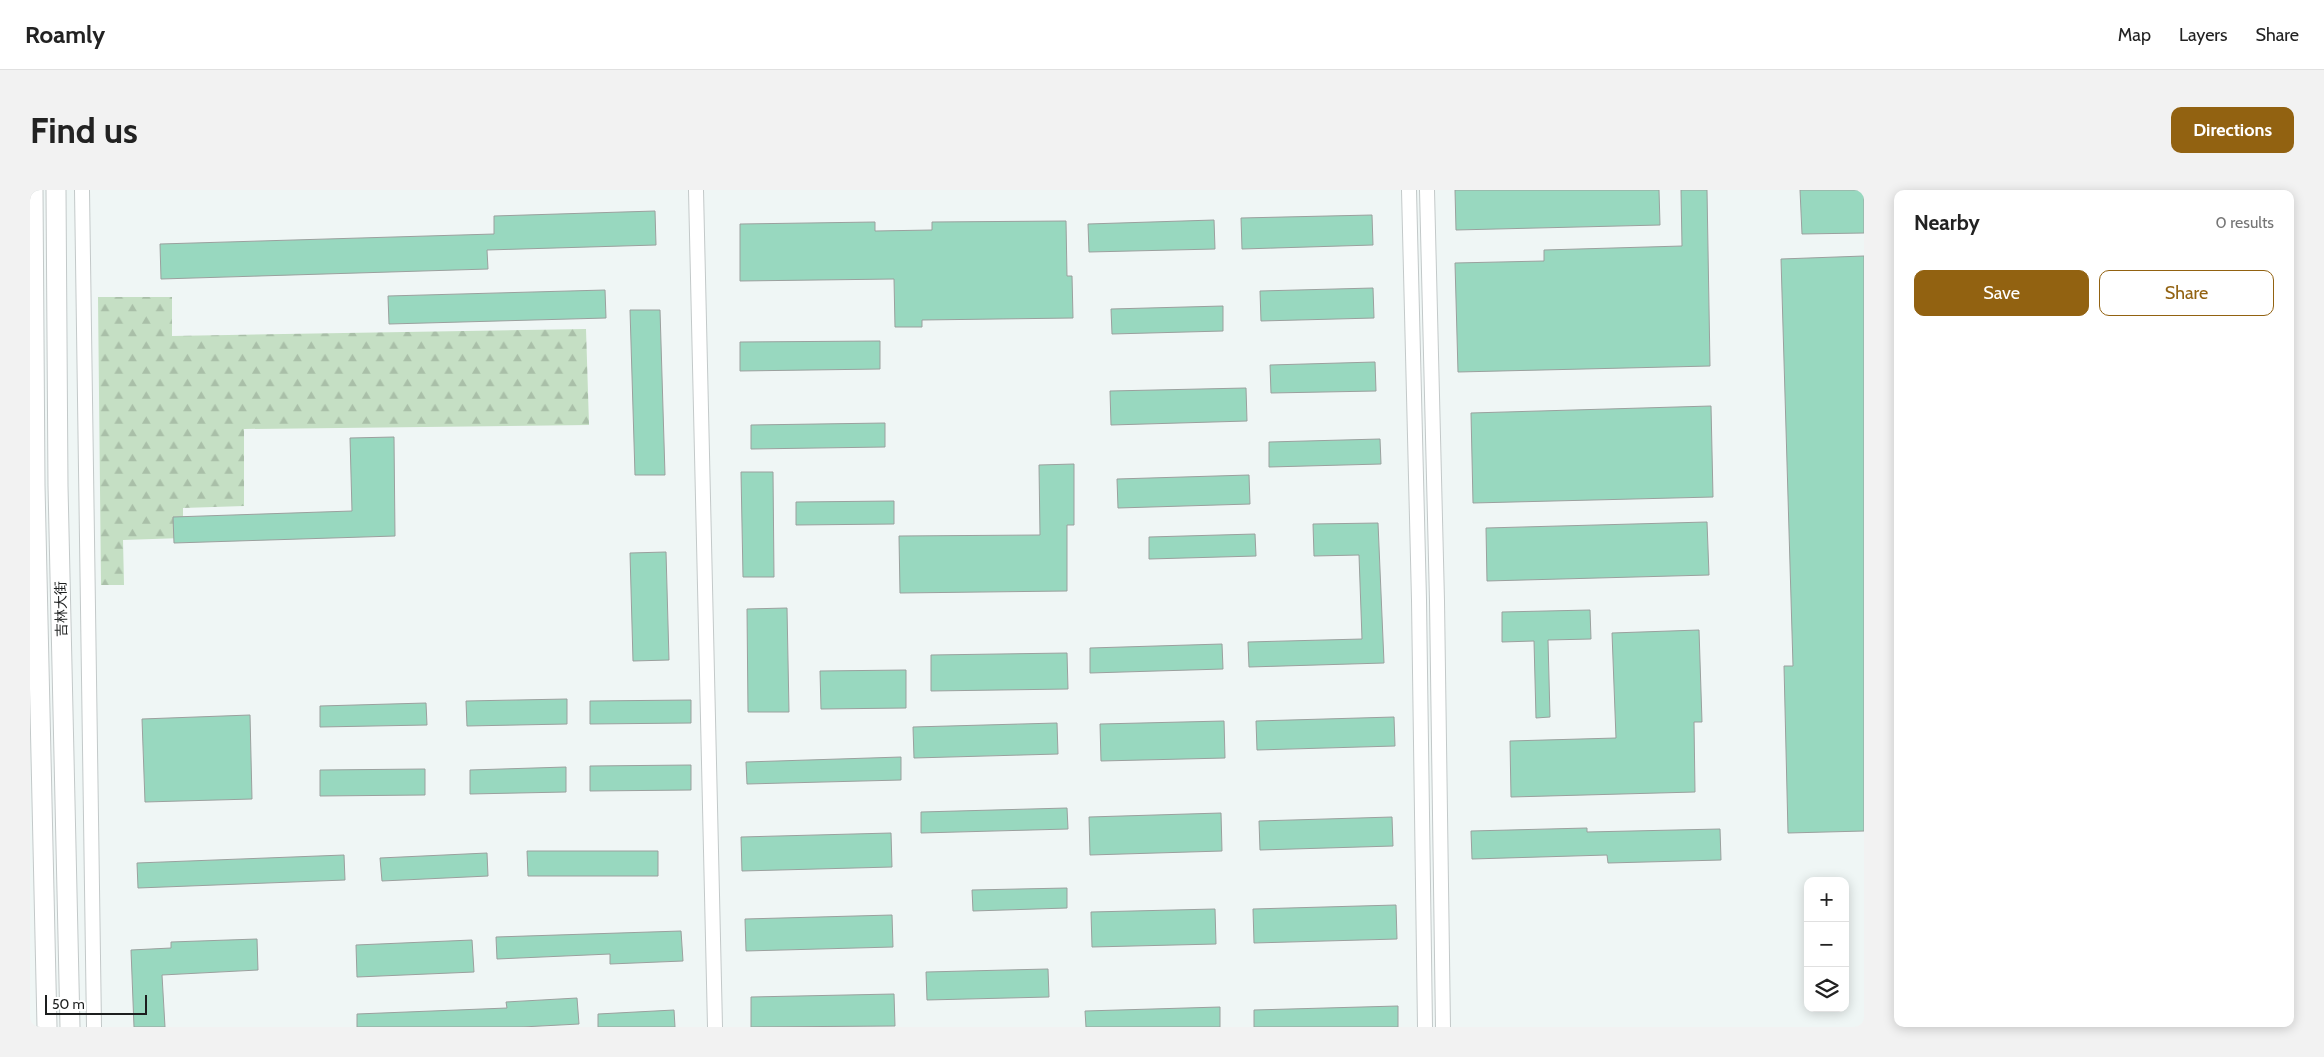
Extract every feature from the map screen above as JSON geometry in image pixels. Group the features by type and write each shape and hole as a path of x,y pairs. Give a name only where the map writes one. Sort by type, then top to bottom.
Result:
{"main road":[{"name":"吉林大街","path":"33,190 36,485 48,1027"},
{"name":"吉林大街","path":"56,190 58,486 70,1027"}],"street":[{"name":"吉林大街","path":"82,190 94,1027"},
{"path":"696,190 716,1027"},
{"path":"1409,190 1419,600 1425,1027"},
{"path":"1428,190 1437,601 1443,1027"}],"green space":[{"path":"98,297 172,297 172,336 586,329 589,425 244,429 244,506 183,508 183,538 123,540 124,585 101,585"}],"building":[{"path":"1455,190 1659,190 1660,225 1456,230"},
{"path":"1681,190 1707,190 1710,366 1458,372 1455,263 1544,261 1544,250 1682,246"},
{"path":"1800,190 1864,190 1864,233 1802,234"},
{"path":"655,211 656,245 487,250 488,269 161,279 160,244 494,234 494,216"},
{"path":"1372,215 1373,245 1242,249 1241,218"},
{"path":"1214,220 1215,249 1089,252 1088,224"},
{"path":"1066,221 1067,276 1072,276 1073,318 922,320 922,327 895,327 894,279 740,281 740,224 875,222 875,231 932,230 932,222"},
{"path":"1864,256 1864,831 1788,833 1784,666 1793,666 1781,259"},
{"path":"1373,288 1374,318 1261,321 1260,291"},
{"path":"605,290 606,318 389,324 388,296"},
{"path":"1223,306 1223,331 1112,334 1111,309"},
{"path":"630,310 660,310 665,475 635,475"},
{"path":"880,341 880,369 740,371 740,342"},
{"path":"1375,362 1376,391 1271,393 1270,365"},
{"path":"1246,388 1247,421 1111,425 1110,391"},
{"path":"1711,406 1713,497 1473,503 1471,413"},
{"path":"885,423 885,447 751,449 751,425"},
{"path":"394,437 395,536 174,543 173,517 352,511 350,438"},
{"path":"1380,439 1381,464 1269,467 1269,442"},
{"path":"1074,464 1074,525 1067,525 1067,591 900,593 899,536 1040,535 1039,465"},
{"path":"741,472 773,472 774,577 743,577"},
{"path":"1249,475 1250,504 1118,508 1117,479"},
{"path":"894,501 894,524 796,525 796,502"},
{"path":"1707,522 1709,575 1487,581 1486,528"},
{"path":"1378,523 1384,663 1249,667 1248,642 1362,639 1359,555 1314,556 1313,524"},
{"path":"1255,534 1256,556 1149,559 1149,537"},
{"path":"666,552 669,660 633,661 630,553"},
{"path":"787,608 789,712 748,712 747,609"},
{"path":"1590,610 1591,639 1548,640 1550,717 1536,718 1534,641 1502,642 1502,612"},
{"path":"1699,630 1702,722 1694,722 1695,792 1511,797 1510,741 1616,738 1612,633"},
{"path":"1222,644 1223,669 1090,673 1090,648"},
{"path":"1067,653 1068,689 931,691 931,655"},
{"path":"906,670 906,708 821,709 820,671"},
{"path":"567,699 567,724 467,726 466,701"},
{"path":"691,700 691,723 590,724 590,701"},
{"path":"426,703 427,725 320,727 320,706"},
{"path":"250,715 252,799 145,802 142,719"},
{"path":"1394,717 1395,746 1257,750 1256,721"},
{"path":"1224,721 1225,758 1101,761 1100,724"},
{"path":"1057,723 1058,754 914,758 913,727"},
{"path":"901,757 901,780 747,784 746,762"},
{"path":"691,765 691,790 590,791 590,766"},
{"path":"566,767 566,792 470,794 470,770"},
{"path":"425,769 425,795 320,796 320,770"},
{"path":"1067,808 1068,829 921,833 921,812"},
{"path":"1221,813 1222,851 1090,855 1089,817"},
{"path":"1392,817 1393,846 1260,850 1259,821"},
{"path":"1587,828 1587,832 1720,829 1721,860 1608,863 1607,855 1472,859 1471,831"},
{"path":"891,833 892,867 742,871 741,837"},
{"path":"527,851 658,851 658,876 528,876"},
{"path":"487,853 488,876 382,881 380,858"},
{"path":"344,855 345,880 138,888 137,863"},
{"path":"1067,888 1067,908 973,911 972,890"},
{"path":"1396,905 1397,939 1254,943 1253,909"},
{"path":"1215,909 1216,944 1092,947 1091,912"},
{"path":"892,915 893,947 746,951 745,919"},
{"path":"681,931 683,961 610,964 610,954 497,959 496,937"},
{"path":"257,939 258,970 162,975 165,1027 134,1027 131,950 171,948 171,942"},
{"path":"472,940 474,972 357,977 356,945"},
{"path":"1048,969 1049,997 927,1000 926,972"},
{"path":"894,994 895,1026 751,1027 751,997"},
{"path":"577,998 579,1024 522,1027 357,1027 357,1014 507,1008 506,1002"},
{"path":"1398,1006 1398,1027 1254,1027 1254,1010"},
{"path":"1220,1007 1220,1027 1086,1027 1085,1011"},
{"path":"674,1010 675,1027 598,1027 598,1014"}]}
